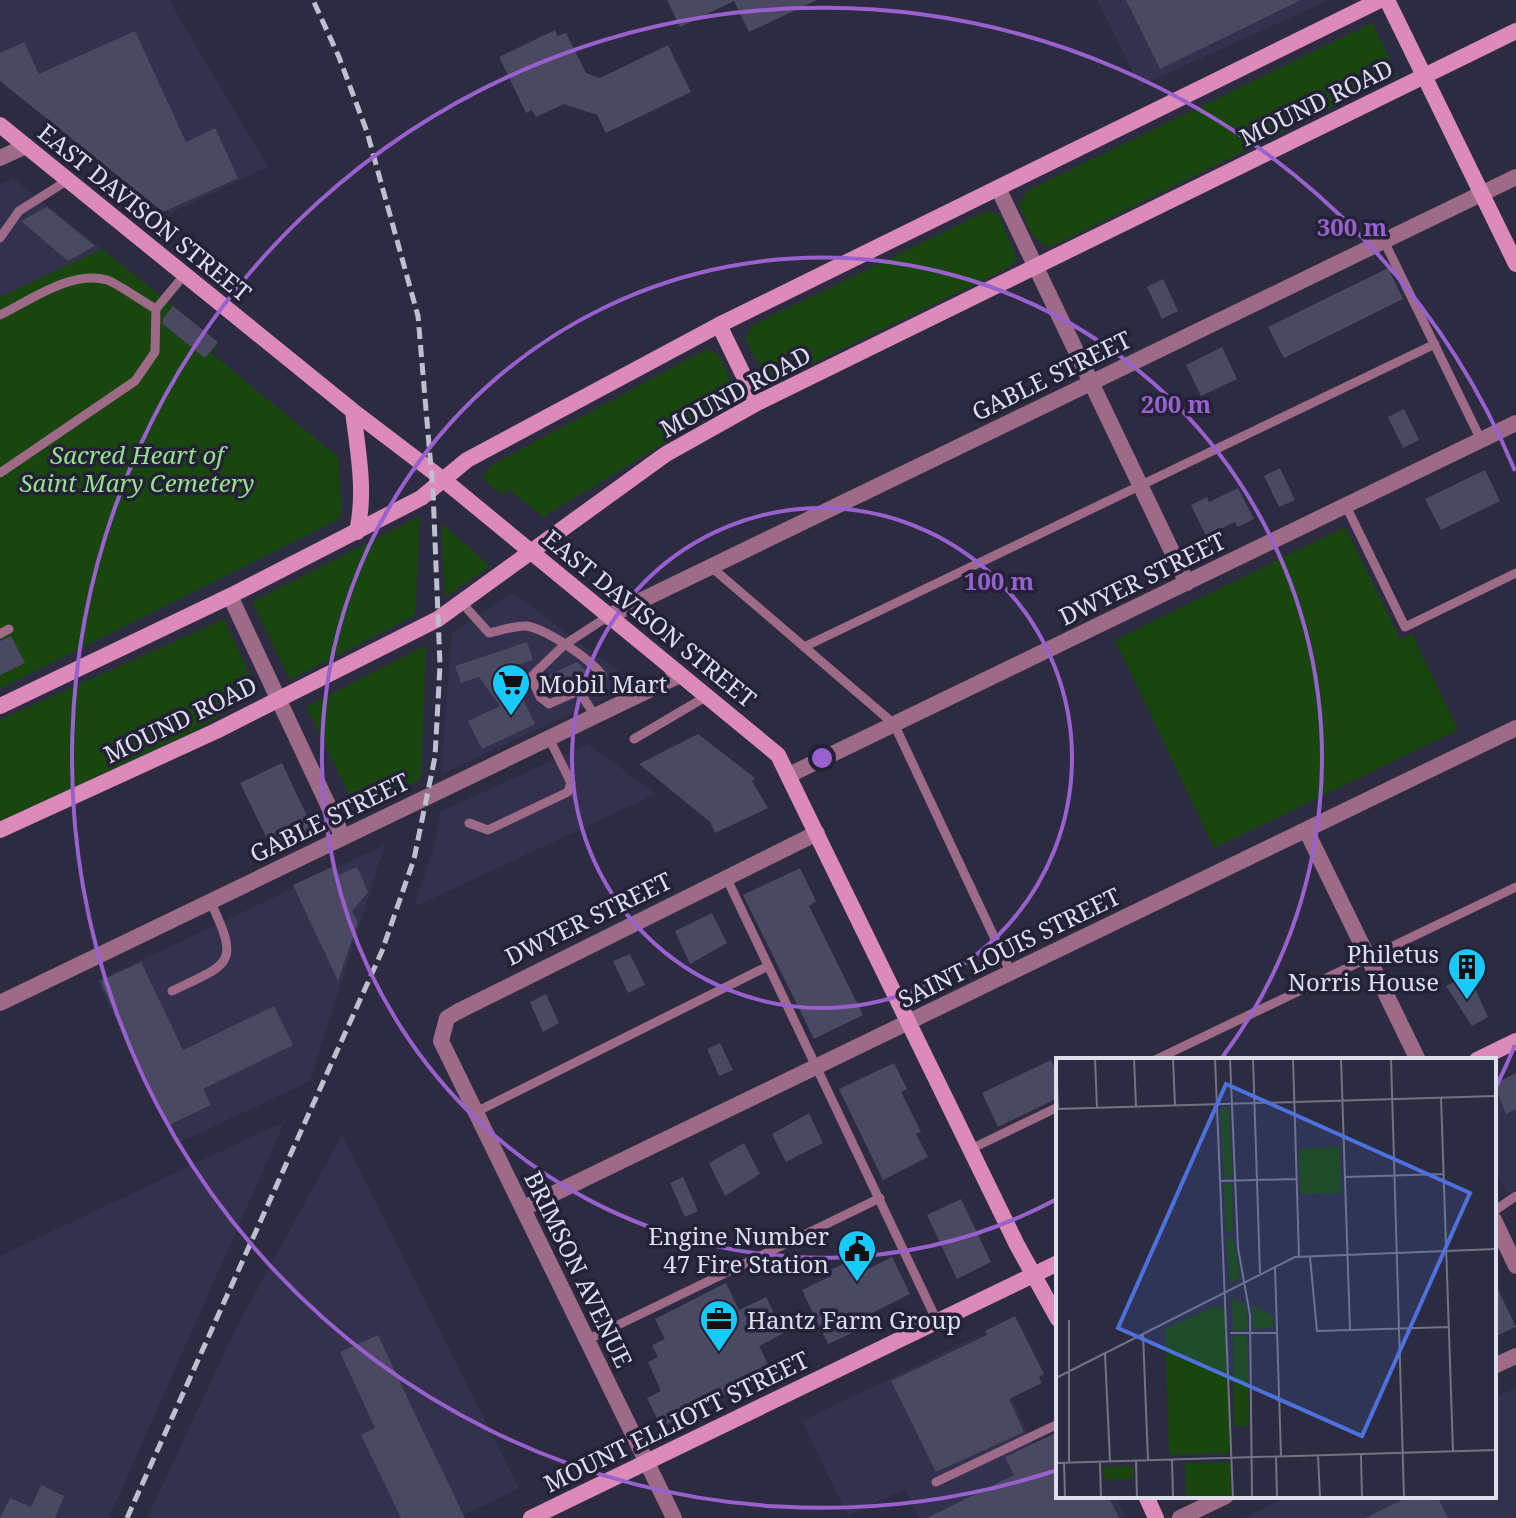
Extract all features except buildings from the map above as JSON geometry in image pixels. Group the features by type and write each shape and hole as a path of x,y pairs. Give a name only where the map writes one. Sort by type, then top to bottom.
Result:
{"main road":[{"path":"0,706 357,532 421,498 467,460 719,325 1380,0"},
{"path":"1387,0 1516,264"},
{"name":"MOUND ROAD","path":"0,830 369,657 462,603 666,454 757,403 1516,31"},
{"name":"EAST DAVISON STREET","path":"0,125 353,411 445,481 778,755 1056,1315"},
{"path":"719,325 757,403"},
{"path":"353,411 361,476 362,507 357,532"},
{"path":"1481,1058 1516,1041"},
{"name":"MOUNT ELLIOTT STREET","path":"531,1518 1056,1264"},
{"path":"1147,1498 1156,1518"}],"street":[{"path":"0,158 26,146"},
{"name":"GABLE STREET","path":"607,617 1516,177"},
{"path":"998,188 1187,583"},
{"name":"DWYER STREET","path":"789,775 1516,423"},
{"path":"230,596 343,837"},
{"name":"GABLE STREET","path":"0,1003 680,675"},
{"name":"SAINT LOUIS STREET","path":"524,1208 1516,728"},
{"path":"1306,830 1417,1058"},
{"name":"DWYER STREET","path":"441,1041 447,1018 457,1012 817,833"},
{"name":"BRIMSON AVENUE","path":"441,1041 674,1518"},
{"path":"1496,1224 1516,1266"},
{"path":"1496,1365 1516,1356"},
{"path":"1180,1518 1222,1498"}],"lane":[{"path":"0,238 19,211 68,180"},
{"path":"1384,241 1481,440"},
{"path":"0,473 135,381 155,352 156,309 185,274"},
{"path":"0,315 71,280 91,278 110,281 136,300 156,309"},
{"path":"804,647 1435,344"},
{"path":"1346,506 1405,627 1516,573"},
{"path":"710,566 894,724 1011,973"},
{"path":"462,603 489,633 527,626 564,645 589,658 602,675 601,681 549,704 540,697 531,677 564,645 607,617"},
{"path":"579,691 595,716"},
{"path":"634,739 682,714 707,696"},
{"path":"469,823 488,830 568,792 571,783 549,738"},
{"path":"726,877 937,1321"},
{"path":"1159,1058 1516,887"},
{"path":"172,991 220,968 227,960 229,948 210,901"},
{"path":"476,1112 768,966"},
{"path":"971,1149 1056,1108"},
{"path":"1496,1210 1516,1196"},
{"path":"587,1340 880,1198"},
{"path":"936,1482 1056,1425"}],"shaded area":[{"path":"0,0 169,0 268,167 170,213 0,77"},
{"path":"1097,0 1329,0 1140,86"},
{"path":"13,178 102,249 0,297 0,184"},
{"path":"513,593 636,684 441,774 452,633"},
{"path":"588,744 656,794 414,907 437,838 440,812"},
{"path":"385,845 310,1081 175,1145 97,981"},
{"path":"1516,1075 1516,1190 1507,1194 1496,1172 1496,1085"},
{"path":"285,1121 109,1518 0,1518 0,1256"},
{"path":"342,1135 519,1488 458,1518 147,1518 236,1328"},
{"path":"980,1335 1033,1443 1056,1432 1056,1498 1117,1498 1126,1517 919,1518 905,1489 848,1516 802,1421"},
{"path":"1516,1388 1516,1518 1243,1518 1285,1498 1496,1498 1496,1397"}],"green space":[{"path":"1372,23 1397,75 1055,245 1042,244 1032,233 1019,205 1027,191"},
{"path":"987,211 999,215 1017,259 1010,267 779,380 765,377 745,339 751,326"},
{"name":"Sacred Heart of Saint Mary Cemetery","path":"102,249 219,343 211,353 338,457 342,514 338,520 0,689 0,297"},
{"path":"707,349 718,354 736,391 732,402 543,517 508,489 502,495 484,480 483,475 492,465"},
{"path":"420,516 415,615 290,680 252,602"},
{"path":"441,523 490,566 445,597"},
{"path":"1345,527 1400,639 1412,634 1458,730 1214,848 1115,640"},
{"path":"224,619 258,692 195,731 0,821 0,720"},
{"path":"426,645 421,779 357,810 306,707"}],"railway":[{"path":"127,1518 382,951 414,859 435,757 440,665 433,491 418,316 367,132 339,57 313,0"}],"place":[{"name":"Mobil Mart","path":"511,717"},
{"name":"Philetus Norris House","path":"1467,1001"},
{"name":"Engine Number 47 Fire Station","path":"857,1283"},
{"name":"Hantz Farm Group","path":"719,1353"}]}
